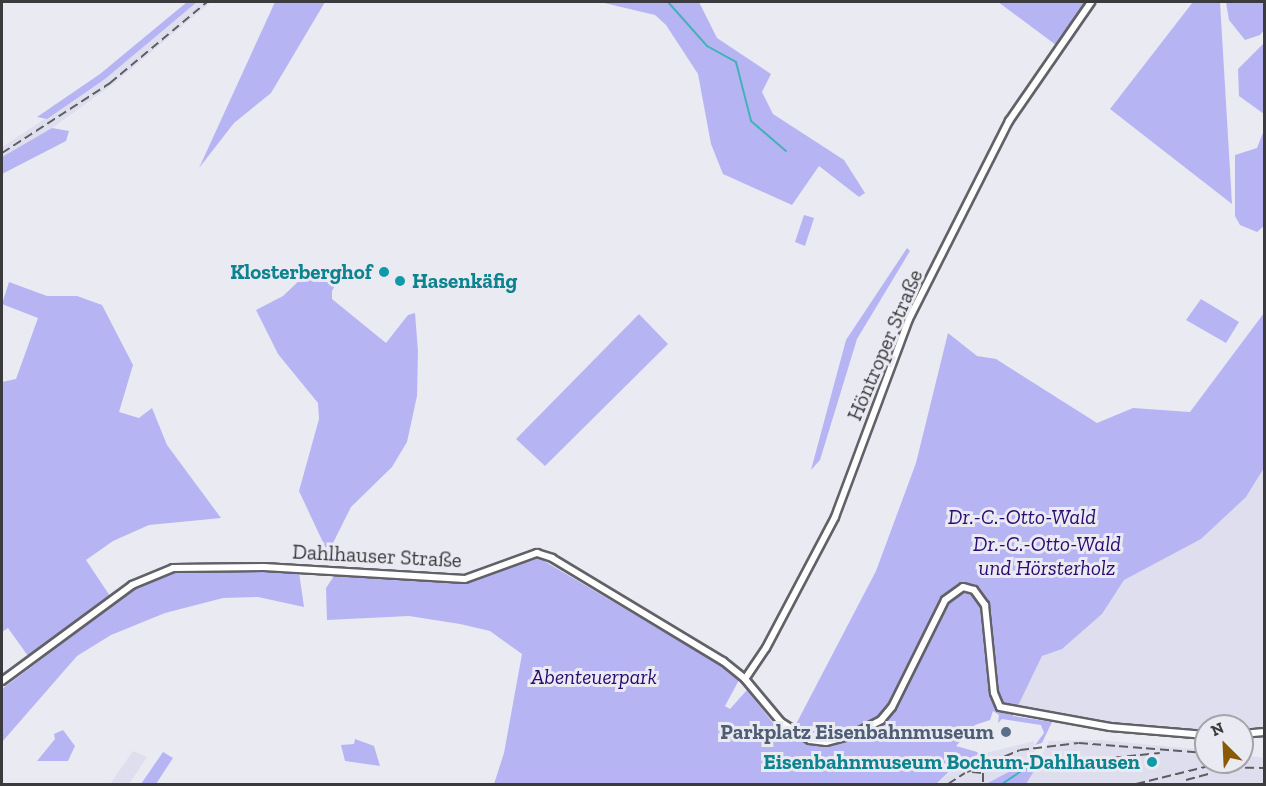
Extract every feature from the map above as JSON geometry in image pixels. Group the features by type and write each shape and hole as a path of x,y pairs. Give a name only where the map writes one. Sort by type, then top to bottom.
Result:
{"street":[{"name":"Höntroper Straße","path":"745,679 766,648 835,517 909,319 1009,121 1091,2"},
{"name":"Dahlhauser Straße","path":"2,681 132,585 173,568 264,567 465,579 537,553 640,610 745,679"},
{"path":"745,679 768,710 793,731 821,742 861,732 876,724 892,707 945,600 955,589 968,587 985,605 994,693 1000,706 1110,727 1194,734"}],"shaded area":[{"path":"197,2 211,2 112,85 52,128 2,157 2,147 105,79"},
{"path":"1264,468 1264,729 1254,728 1254,714 1194,714 1194,731 1136,728 1017,706 1042,656 1071,641 1102,614 1123,578 1246,497"},
{"name":"Eisenbahnmuseum Bochum-Dahlhausen","path":"1099,740 1194,749 1194,774 1254,774 1254,757 1264,758 1264,784 1026,784 1049,741"},
{"name":"Eisenbahnmuseum Bochum-Dahlhausen","path":"1034,741 1035,758 986,784 936,784 969,757"},
{"path":"133,751 147,757 129,784 110,784"}],"green space":[{"path":"187,2 197,2 105,79 47,119 37,117 100,74"},
{"path":"275,2 325,2 271,93 234,123 199,168"},
{"path":"600,2 699,2 717,38 771,74 762,92 773,114 844,160 865,193 859,197 819,166 792,205 723,174 711,144 698,74 666,25 655,15"},
{"path":"998,2 1086,2 1056,45"},
{"path":"1193,2 1220,2 1232,204 1110,109"},
{"path":"1226,2 1264,2 1264,30 1260,35 1245,40 1229,20"},
{"path":"1264,43 1264,114 1239,96 1238,69"},
{"path":"52,128 69,131 66,141 2,174 2,157"},
{"path":"1264,130 1264,226 1257,232 1240,225 1235,216 1235,155 1257,148"},
{"path":"804,215 814,218 805,246 795,242"},
{"path":"907,248 910,251 857,339 820,460 811,470 846,340"},
{"path":"318,274 339,278 332,291 332,299 386,343 408,315 415,313 418,351 417,396 407,442 392,467 351,507 328,553 299,491 319,419 318,403 278,354 256,310 283,296 304,276"},
{"path":"9,282 47,296 77,296 102,305 133,365 119,412 139,418 152,408 167,445 221,518 149,525 113,541 86,560 110,596 28,656 8,628 2,632 2,382 16,379 38,318 2,304"},
{"path":"1201,299 1239,322 1226,343 1186,320"},
{"name":"Dr.-C.-Otto-Wald","path":"1264,313 1264,468 1246,497 1201,539 1124,580 1102,614 1062,649 1042,656 1013,716 1052,722 1042,743 1035,745 1044,733 1041,725 1002,719 998,723 999,715 993,711 990,720 975,725 956,746 981,753 957,764 936,784 494,784 504,753 522,654 490,631 460,624 409,616 327,620 326,588 334,576 467,583 539,558 730,671 739,680 725,706 730,709 747,690 773,723 814,745 825,739 794,728 876,571 916,463 948,333 977,356 996,359 1097,423 1133,408 1190,412"},
{"path":"639,314 668,344 545,466 516,439"},
{"path":"221,569 299,572 304,607 258,597 223,598 165,613 111,635 77,656 2,742 2,689 144,582 174,572"},
{"path":"63,730 75,746 68,761 37,761 55,739 54,734"},
{"path":"355,739 374,746 380,766 345,761 341,745 354,744"},
{"path":"163,752 173,758 156,784 141,784"},
{"path":"1035,758 1039,763 1026,784 986,784"}],"waterway":[{"path":"668,2 707,46 736,62 751,121 786,151"},
{"path":"1002,784 1026,768"}],"railway":[{"path":"2,153 110,83 207,2"},
{"path":"967,772 1020,750 1079,743 1194,752"},
{"path":"1100,759 1160,753"},
{"path":"1136,784 1205,767 1264,768"},
{"path":"972,772 983,773 983,784"},
{"path":"948,784 965,773"},
{"path":"1186,780 1209,774"}],"place":[{"name":"Klosterberghof","path":"384,272"},
{"name":"Hasenkäfig","path":"400,281"},
{"name":"Parkplatz Eisenbahnmuseum","path":"1006,732"},
{"name":"Eisenbahnmuseum Bochum-Dahlhausen","path":"1152,762"}],"park label":[{"name":"Dr.-C.-Otto-Wald und Hörsterholz","path":"1047,556"},
{"name":"Abenteuerpark","path":"594,677"}]}
